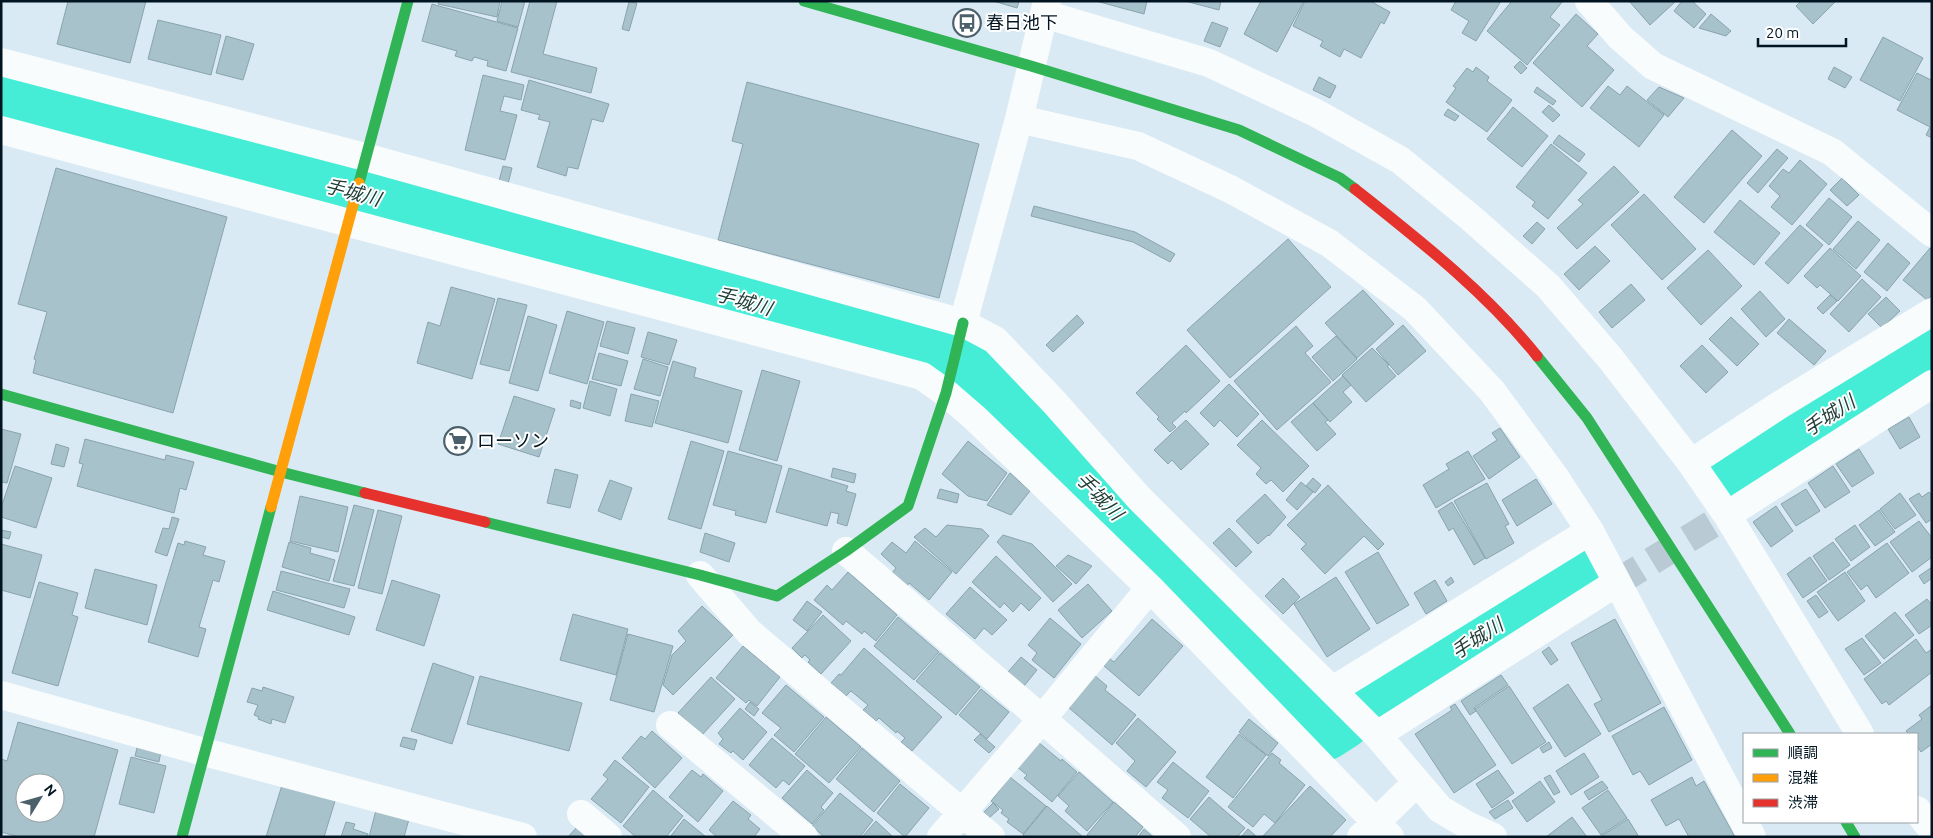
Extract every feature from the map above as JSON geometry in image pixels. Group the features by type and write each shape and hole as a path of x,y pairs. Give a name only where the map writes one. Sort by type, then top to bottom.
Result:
{"street":[{"path":"182,837 408,1"},
{"path":"804,1 1031,66 1239,130 1340,178 1431,249 1515,328 1587,418 1789,733"},
{"path":"1589,1 1620,38 1653,66 1832,152 1932,233"},
{"path":"1,394 281,472 778,596 846,551 908,506 947,385 1019,119 1046,8 1209,63 1316,113 1400,160 1471,218 1548,286 1610,358 1691,463 1727,515 1859,733"},
{"path":"1,62 962,329 995,340 1054,402 1139,498 1334,690 1377,735 1440,809 1467,825 1493,837"},
{"path":"1019,119 1138,146 1230,189 1329,243 1415,309 1492,391 1555,477 1590,531 1743,820"},
{"path":"1,130 349,215 922,376 947,385 975,418 1150,588 1376,832 1417,782"},
{"path":"1691,463 1778,406 1932,312"},
{"path":"1727,515 1932,384"},
{"path":"1334,690 1590,531"},
{"path":"846,551 1177,837"},
{"path":"700,575 749,632 991,837"},
{"path":"1377,735 1616,583"},
{"path":"941,837 1150,588"},
{"path":"1,695 204,752 523,837"},
{"path":"670,725 804,837"},
{"path":"1918,811 1932,830"},
{"path":"581,814 608,837"},
{"path":"1745,823 1752,837"},
{"path":"1847,823 1855,837"}],"building":[{"path":"68,1 146,1 130,63 57,44"},
{"path":"439,1 500,1 497,17 438,4"},
{"path":"502,1 525,1 518,27 497,21"},
{"path":"530,1 557,1 543,54 597,68 591,93 511,72"},
{"path":"993,1 1019,1 1017,8"},
{"path":"1096,1 1147,1 1144,14"},
{"path":"1185,1 1221,1 1219,10"},
{"path":"1261,1 1304,1 1277,52 1244,34"},
{"path":"1305,1 1370,1 1390,12 1384,24 1381,22 1361,58 1344,49 1340,57 1320,46 1323,41 1293,26"},
{"path":"1456,1 1501,1 1476,41 1462,33 1469,21 1451,10"},
{"path":"1512,1 1563,1 1550,17 1560,25 1527,65 1487,31"},
{"path":"1629,1 1676,1 1650,25"},
{"path":"1682,1 1692,1 1706,14 1694,28 1674,11"},
{"path":"1801,1 1836,1 1813,24 1796,6"},
{"path":"629,2 637,3 629,31 622,29"},
{"path":"432,4 518,28 506,71 487,66 488,61 474,57 472,61 455,56 457,51 422,41"},
{"path":"1576,14 1598,34 1587,46 1614,70 1582,107 1533,63"},
{"path":"1711,14 1731,31 1726,36 1699,28"},
{"path":"158,20 221,35 211,75 148,59"},
{"path":"1212,22 1228,28 1220,47 1204,41"},
{"path":"226,36 254,44 243,80 216,73"},
{"path":"1883,37 1923,58 1900,101 1860,80"},
{"path":"1520,61 1527,68 1521,74 1514,67"},
{"path":"1476,67 1489,77 1487,81 1512,100 1487,132 1446,102 1456,88 1453,86 1467,68 1473,72"},
{"path":"1834,67 1852,77 1845,88 1828,79"},
{"path":"1917,73 1932,79 1932,138 1926,135 1930,127 1897,110"},
{"path":"483,75 524,85 521,100 504,96 500,111 517,115 505,160 465,150"},
{"path":"1319,77 1336,86 1330,98 1313,90"},
{"path":"529,80 609,104 603,122 592,119 578,169 568,167 566,176 537,167 550,122 538,119 540,115 521,110"},
{"path":"747,82 979,144 939,298 718,240 743,144 732,141"},
{"path":"1608,86 1620,95 1627,86 1664,115 1639,147 1590,108"},
{"path":"1537,87 1556,101 1553,105 1534,92"},
{"path":"1659,87 1684,98 1668,117 1647,100"},
{"path":"1549,105 1560,115 1553,122 1542,112"},
{"path":"1513,107 1548,136 1522,167 1487,139"},
{"path":"1448,109 1459,116 1455,121 1444,115"},
{"path":"1732,130 1762,156 1704,223 1674,197"},
{"path":"1559,135 1585,154 1579,162 1553,143"},
{"path":"1551,144 1587,173 1548,219 1532,206 1535,202 1516,187"},
{"path":"1777,149 1788,158 1758,193 1747,183"},
{"path":"1800,160 1827,184 1792,225 1771,207 1780,196 1769,186 1783,169 1789,173"},
{"path":"503,166 512,168 508,184 499,181"},
{"path":"1614,166 1639,192 1577,249 1557,228 1583,204 1578,200"},
{"path":"56,168 227,217 173,413 33,373 36,360 34,359 47,312 18,304"},
{"path":"1842,178 1859,195 1847,206 1830,190"},
{"path":"1644,194 1696,249 1662,280 1611,225"},
{"path":"1829,198 1852,217 1829,245 1806,225"},
{"path":"1740,200 1780,233 1754,265 1714,232"},
{"path":"1034,206 1135,232 1175,254 1170,262 1133,242 1031,216"},
{"path":"1858,221 1880,240 1856,269 1833,249"},
{"path":"1537,222 1545,229 1532,244 1523,236"},
{"path":"1800,225 1823,245 1788,284 1765,263"},
{"path":"1288,239 1331,287 1230,378 1187,330"},
{"path":"1888,243 1910,263 1887,291 1864,272"},
{"path":"1595,246 1610,261 1579,290 1564,274"},
{"path":"1830,248 1861,276 1838,301 1820,285 1817,288 1804,276"},
{"path":"1930,248 1932,249 1932,295 1927,300 1903,280"},
{"path":"1708,250 1742,286 1701,325 1667,288"},
{"path":"1862,279 1881,297 1849,332 1830,314"},
{"path":"1631,284 1645,300 1612,328 1599,312"},
{"path":"451,287 495,299 472,379 417,363 428,322 440,326"},
{"path":"1363,290 1394,324 1357,358 1325,323"},
{"path":"1760,291 1785,319 1766,337 1741,309"},
{"path":"1830,295 1837,301 1823,314 1817,308"},
{"path":"1886,297 1900,311 1882,328 1868,314"},
{"path":"498,298 527,305 509,371 480,364"},
{"path":"567,311 604,322 587,384 549,373"},
{"path":"1077,315 1084,323 1053,352 1046,345"},
{"path":"528,316 557,325 538,391 509,383"},
{"path":"1731,317 1759,344 1737,366 1709,339"},
{"path":"1789,319 1826,351 1814,365 1777,333"},
{"path":"607,321 635,328 628,354 600,346"},
{"path":"1403,325 1426,351 1398,375 1376,349"},
{"path":"1296,326 1313,346 1305,353 1331,382 1277,430 1234,381"},
{"path":"648,332 677,340 669,365 641,357"},
{"path":"1336,336 1357,359 1333,381 1312,357"},
{"path":"1186,345 1220,381 1186,413 1185,411 1172,423 1176,427 1170,432 1157,419 1159,417 1136,393"},
{"path":"1702,345 1728,372 1706,393 1680,366"},
{"path":"1372,348 1389,365 1387,366 1396,376 1366,402 1342,375"},
{"path":"599,353 628,361 621,386 592,379"},
{"path":"643,359 668,367 660,396 634,389"},
{"path":"673,361 696,368 694,377 742,391 728,443 655,423"},
{"path":"762,370 800,381 777,461 739,450"},
{"path":"1343,376 1351,385 1343,392 1352,402 1330,422 1313,403"},
{"path":"590,381 617,389 610,416 583,408"},
{"path":"1229,384 1259,414 1237,437 1220,420 1214,427 1200,413"},
{"path":"631,394 659,401 652,427 625,421"},
{"path":"514,396 555,409 539,457 498,444"},
{"path":"571,400 581,403 580,409 570,406"},
{"path":"1313,403 1328,420 1325,422 1336,434 1317,451 1291,422"},
{"path":"1909,417 1920,437 1900,449 1888,429"},
{"path":"1186,420 1209,444 1181,470 1172,460 1168,464 1154,450"},
{"path":"1262,420 1309,466 1283,492 1271,480 1266,484 1256,474 1261,468 1237,445"},
{"path":"1500,428 1520,457 1489,479 1473,456 1497,440 1492,433"},
{"path":"1,429 21,434 7,483 1,482"},
{"path":"85,439 165,460 166,455 194,462 186,490 180,488 174,513 77,486 83,464 79,463"},
{"path":"691,441 724,451 701,529 668,519"},
{"path":"968,441 1007,473 987,501 968,496 942,474"},
{"path":"56,444 69,448 64,467 51,464"},
{"path":"1859,449 1874,473 1852,487 1836,464"},
{"path":"728,451 782,466 766,523 735,515 736,511 713,505"},
{"path":"1468,451 1485,479 1436,508 1423,485 1449,469 1446,464"},
{"path":"15,466 52,478 36,528 1,517 1,508"},
{"path":"1833,466 1850,492 1825,508 1808,483"},
{"path":"789,468 848,486 846,491 856,494 847,526 837,523 839,514 831,512 827,526 776,512"},
{"path":"833,468 856,474 854,483 831,477"},
{"path":"555,469 578,475 570,508 547,503"},
{"path":"1010,473 1030,491 1011,515 987,505"},
{"path":"1313,478 1321,485 1315,493 1306,486"},
{"path":"1536,479 1552,504 1517,526 1502,500"},
{"path":"610,480 632,488 621,520 598,511"},
{"path":"1301,482 1313,492 1297,510 1286,500"},
{"path":"1487,483 1509,524 1505,526 1514,543 1486,559 1454,501"},
{"path":"1328,485 1384,544 1378,550 1364,536 1325,574 1301,549 1306,544 1287,525"},
{"path":"940,489 959,494 957,503 937,498"},
{"path":"1806,489 1820,511 1796,526 1781,504"},
{"path":"1929,492 1932,496 1932,519 1926,523 1909,499 1919,493 1922,497"},
{"path":"1900,493 1916,515 1895,529 1880,509"},
{"path":"1265,494 1286,517 1269,536 1258,544 1236,521"},
{"path":"300,496 348,507 338,552 290,541"},
{"path":"1452,502 1485,558 1474,565 1453,528 1449,531 1438,511"},
{"path":"354,505 374,510 354,586 333,581"},
{"path":"1776,506 1793,531 1771,547 1753,522"},
{"path":"378,510 402,516 382,594 358,588"},
{"path":"1879,510 1895,532 1875,546 1859,525"},
{"path":"172,517 179,519 167,556 155,552 163,528 169,529"},
{"path":"1919,521 1932,538 1932,557 1912,572 1890,542"},
{"path":"947,525 982,529 989,536 956,574 914,537 925,528 936,537"},
{"path":"1855,525 1870,547 1851,561 1835,539"},
{"path":"1229,528 1252,552 1236,567 1213,543"},
{"path":"1,530 11,532 9,539 1,537"},
{"path":"705,533 735,543 729,562 700,552"},
{"path":"1003,535 1032,544 1072,584 1053,602 997,542"},
{"path":"185,541 206,547 203,555 225,561 219,582 213,580 199,627 206,629 198,657 148,642 178,543 184,545"},
{"path":"915,541 952,572 929,600 909,583 907,586 892,573 896,568 881,554 892,542 906,553"},
{"path":"289,542 311,548 310,553 335,560 329,581 282,567"},
{"path":"1833,542 1850,565 1829,580 1813,556"},
{"path":"1887,543 1909,573 1876,598 1867,585 1861,590 1847,572"},
{"path":"1,544 42,555 30,598 1,590"},
{"path":"1378,552 1409,605 1377,624 1345,572"},
{"path":"1068,555 1092,566 1076,584 1056,566"},
{"path":"996,556 1041,598 1029,611 1021,603 1013,612 1004,603 1000,608 972,582"},
{"path":"1810,557 1827,581 1803,598 1787,574"},
{"path":"1932,567 1932,578 1924,584 1919,576"},
{"path":"95,569 157,585 147,625 85,608"},
{"path":"281,571 350,589 344,608 276,590"},
{"path":"848,572 897,615 876,641 864,631 862,634 846,621 843,625 814,600 827,585 832,590"},
{"path":"1845,572 1865,601 1838,621 1817,592"},
{"path":"1336,577 1370,629 1327,657 1294,604"},
{"path":"1451,577 1454,582 1448,586 1445,582"},
{"path":"1283,578 1300,597 1283,614 1265,596"},
{"path":"392,580 440,595 424,646 376,630"},
{"path":"1435,580 1447,601 1426,614 1414,593"},
{"path":"39,582 78,593 72,615 78,617 58,686 12,673"},
{"path":"1088,584 1112,611 1082,638 1058,610"},
{"path":"970,587 1007,620 992,635 984,628 975,639 946,614"},
{"path":"273,591 355,617 349,635 267,610"},
{"path":"1816,595 1828,612 1819,618 1807,601"},
{"path":"1927,599 1932,605 1932,625 1919,634 1905,615"},
{"path":"807,601 822,612 807,631 793,620"},
{"path":"702,606 733,635 673,695 663,685 672,655 686,641 678,631"},
{"path":"1895,612 1914,635 1884,659 1865,636"},
{"path":"573,614 628,629 616,675 560,660"},
{"path":"823,615 851,641 821,674 808,662 810,660 805,655 802,658 792,648"},
{"path":"898,617 939,652 914,680 874,646"},
{"path":"1050,618 1081,644 1054,678 1032,660 1037,653 1028,645"},
{"path":"1152,619 1183,646 1139,696 1103,665 1109,658 1114,662"},
{"path":"1615,619 1661,703 1609,732 1594,704 1602,700 1571,643"},
{"path":"628,634 673,646 654,712 610,700"},
{"path":"1862,638 1881,663 1864,675 1845,649"},
{"path":"1916,639 1926,653 1932,649 1932,672 1889,705 1886,701 1882,704 1864,679"},
{"path":"743,646 780,677 757,706 749,700 746,703 716,678"},
{"path":"1549,647 1558,660 1551,665 1542,652"},
{"path":"864,648 942,717 912,751 901,742 905,738 897,731 896,733 879,718 876,721 863,710 868,705 851,691 846,696 831,683 839,674 841,675"},
{"path":"940,653 980,687 956,715 916,681"},
{"path":"1021,657 1037,670 1024,686 1008,672"},
{"path":"433,663 474,677 452,744 411,731"},
{"path":"1094,675 1107,686 1105,690 1136,715 1112,745 1068,707"},
{"path":"1501,675 1508,685 1474,708 1476,711 1470,715 1461,701"},
{"path":"480,676 582,703 569,751 467,724"},
{"path":"711,677 735,699 702,735 678,713"},
{"path":"1568,684 1601,734 1565,757 1533,708"},
{"path":"786,685 824,717 794,752 774,735 781,728 762,713"},
{"path":"1509,686 1546,742 1512,764 1475,709"},
{"path":"263,687 294,697 285,723 272,719 271,724 258,719 259,717 254,715 258,705 247,702 252,688 262,691"},
{"path":"981,689 1009,712 987,739 959,715"},
{"path":"750,702 759,709 754,716 745,709"},
{"path":"1455,704 1496,765 1454,793 1415,734 1452,710 1450,707"},
{"path":"1932,705 1932,744 1921,752 1918,748 1918,733 1908,733 1906,731 1922,719 1919,715"},
{"path":"1664,707 1692,760 1649,785 1640,771 1633,775 1612,736"},
{"path":"740,708 767,732 743,760 733,751 731,753 719,744 723,739 718,733"},
{"path":"826,717 861,747 829,783 795,754"},
{"path":"1138,718 1176,752 1146,787 1127,771 1135,761 1116,743"},
{"path":"1249,719 1278,743 1268,756 1239,732"},
{"path":"18,722 118,750 94,837 19,837 1,832 1,759 7,761"},
{"path":"652,731 682,758 655,788 622,758 641,736 645,739"},
{"path":"980,734 995,747 989,753 974,740"},
{"path":"1239,734 1266,755 1233,798 1206,777"},
{"path":"403,737 417,740 414,750 400,746"},
{"path":"772,738 805,766 789,785 783,780 776,788 749,765"},
{"path":"1038,742 1077,772 1052,802 1024,778 1027,775 1017,767"},
{"path":"1549,742 1552,748 1543,753 1540,748"},
{"path":"138,744 161,751 159,762 135,756"},
{"path":"862,748 900,781 874,812 836,779"},
{"path":"1272,753 1281,760 1279,763 1305,785 1275,823 1264,814 1253,827 1228,807"},
{"path":"1584,753 1599,777 1571,795 1556,771"},
{"path":"131,757 166,766 154,813 119,804"},
{"path":"615,760 649,787 621,823 591,799 608,779 603,775"},
{"path":"1173,762 1209,791 1188,818 1162,798 1168,790 1157,782"},
{"path":"692,770 701,777 703,774 723,791 698,822 669,797"},
{"path":"807,770 833,793 821,807 824,810 812,824 782,798"},
{"path":"1498,770 1514,793 1492,808 1476,784"},
{"path":"1079,772 1113,802 1087,831 1065,811 1069,806 1058,796"},
{"path":"1550,775 1560,792 1554,795 1544,778"},
{"path":"1010,777 1046,806 1023,834 1007,822 1009,819 1001,813 1003,810 991,801"},
{"path":"1692,777 1696,786 1704,781 1735,837 1689,837 1679,819 1666,826 1651,800"},
{"path":"1540,781 1555,802 1527,822 1512,801"},
{"path":"1602,781 1608,788 1589,800 1584,792"},
{"path":"900,784 929,808 905,837 877,813"},
{"path":"282,785 335,801 324,837 266,837"},
{"path":"1310,786 1346,820 1330,837 1264,837 1263,836"},
{"path":"653,790 683,816 666,837 636,837 623,826"},
{"path":"1608,790 1627,818 1601,835 1582,808"},
{"path":"840,793 873,820 860,837 824,837 812,826"},
{"path":"1209,797 1245,828 1237,837 1211,837 1190,819"},
{"path":"1508,800 1513,808 1495,819 1489,812"},
{"path":"733,801 751,815 748,819 760,829 754,837 717,837 709,830"},
{"path":"1114,802 1143,827 1135,837 1089,837 1087,835"},
{"path":"993,803 999,809 989,818 983,813"},
{"path":"1047,806 1083,837 1025,837 1023,835"},
{"path":"376,810 409,819 404,837 369,837"},
{"path":"1572,817 1587,837 1546,837"},
{"path":"684,819 706,837 670,837"},
{"path":"1628,819 1639,837 1600,837"},
{"path":"876,821 893,837 862,837"},
{"path":"346,822 355,824 353,829 368,834 367,837 341,837"},
{"path":"577,827 587,837 568,837"},
{"path":"1144,829 1153,837 1138,837"},
{"path":"1248,829 1257,837 1241,837"}],"waterway":[{"name":"手城川","path":"1,100 416,208 918,350 984,373 1327,734 1344,723"},
{"name":"手城川","path":"1726,481 1932,349"},
{"name":"手城川","path":"1369,707 1586,569"}],"tunnel":[{"path":"1616,583 1727,515"}],"traffic: fast":[{"path":"359,183 408,1"},
{"path":"804,1 1031,66 1239,130 1340,178 1355,189"},
{"path":"485,522 777,596 846,551 908,506 946,393 963,323"},
{"path":"1537,356 1587,418 1789,733"},
{"path":"1,394 281,472 365,493"},
{"path":"182,837 271,507"},
{"path":"1847,823 1855,837"}],"traffic: slow":[{"path":"271,507 359,183"}],"traffic: jam":[{"path":"1355,189 1427,247 1473,288 1517,332 1537,356"},
{"path":"365,493 485,522"}],"place":[{"name":"春日池下","path":"967,23"},
{"name":"ローソン","path":"458,441"}]}
